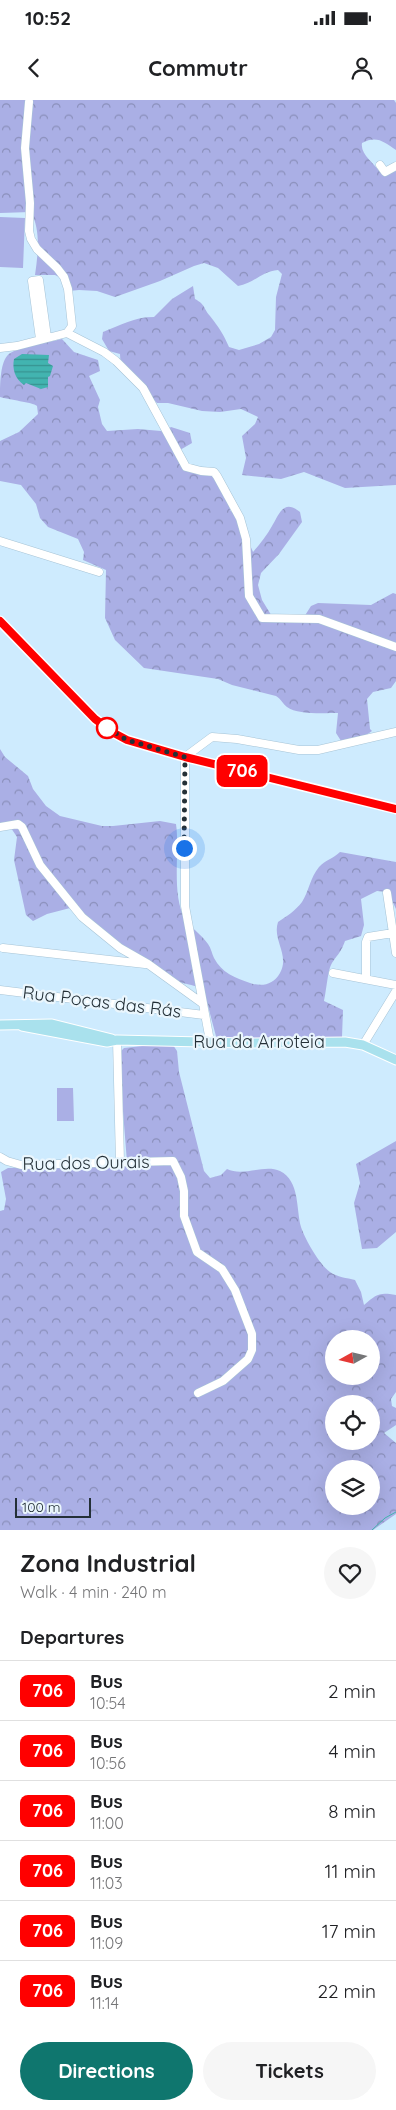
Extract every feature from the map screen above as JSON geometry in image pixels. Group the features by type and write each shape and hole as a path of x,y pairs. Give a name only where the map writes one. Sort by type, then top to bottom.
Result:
{"main road":[{"name":"Rua da Arroteia","path":"0,1025 22,1026 107,1042 117,1040 346,1042 363,1045 396,1060"}],"street":[{"path":"29,102 25,148 30,210 29,231 37,250 64,277 68,289 72,326 67,333"},
{"path":"380,165 384,172 396,166"},
{"path":"39,280 43,338 32,281 39,280"},
{"path":"0,348 17,346 67,333 104,352 143,388 186,468 214,472 217,476 240,518 246,539 249,596 262,618 319,619 396,646"},
{"path":"0,541 99,572"},
{"path":"0,621 95,719 107,728 135,743 396,809"},
{"path":"185,757 212,737 237,739 299,750 318,750 396,732"},
{"path":"185,757 184,899 210,1041"},
{"path":"0,827 18,824 22,827 40,865 82,917 120,948 148,964 202,1003"},
{"path":"386,893 396,953"},
{"path":"366,979 366,939 370,936 393,933"},
{"path":"3,948 148,964"},
{"path":"333,973 396,985"},
{"name":"Rua Poças das Rás","path":"0,990 204,1015"},
{"path":"363,1045 396,991"},
{"path":"117,1040 120,1162"},
{"name":"Rua dos Ourais","path":"0,1157 7,1162 21,1165 173,1161 181,1177 184,1191 184,1216 197,1252 222,1270 235,1290 252,1334 252,1350 248,1359 223,1381 198,1393"}],"green space":[{"path":"0,100 394,100 396,103 396,150 380,140 367,141 362,143 362,147 365,155 380,172 396,169 396,485 345,488 304,472 281,479 242,475 246,458 242,436 255,424 258,417 241,409 220,412 202,411 168,403 157,403 121,371 120,354 109,351 102,339 103,332 134,320 154,317 172,299 193,286 195,299 203,305 221,331 229,347 239,350 259,344 271,337 275,330 276,297 282,274 278,270 272,271 238,286 218,268 204,263 115,297 97,291 69,291 65,280 55,275 35,275 38,251 37,235 31,212 0,213"},
{"path":"0,217 25,218 23,268 0,267"},
{"path":"62,339 74,352 98,360 100,371 89,376 100,400 98,407 102,424 107,431 138,429 163,432 171,427 190,433 192,443 180,450 182,462 216,477 228,498 230,510 239,519 253,552 266,536 282,510 289,507 300,512 302,522 279,554 261,573 258,585 262,600 273,618 304,617 311,606 318,603 371,605 393,593 396,594 396,681 391,688 373,692 367,699 370,729 372,731 350,746 343,744 336,733 338,713 311,713 292,710 276,696 232,685 218,679 144,668 115,640 105,618 106,570 83,560 84,552 78,539 48,527 40,518 36,504 21,485 0,481 0,441 19,432 38,414 37,406 0,397 3,364 7,356 17,350"},
{"path":"0,749 5,757 28,776 33,789 46,806 60,816 102,826 160,821 176,824 178,898 185,919 206,941 221,968 234,977 250,983 267,984 280,973 283,960 277,935 278,922 294,911 302,902 316,871 321,865 340,852 396,862 396,909 388,892 377,891 361,899 364,925 361,936 345,941 330,968 324,1001 343,1010 342,1037 310,1040 217,1040 204,991 200,988 176,981 159,972 121,946 74,907 47,914 33,921 26,915 14,860 17,837 11,828 0,828"},
{"path":"173,1045 177,1051 179,1072 204,1171 210,1178 221,1175 227,1169 240,1172 267,1169 280,1171 291,1181 296,1196 301,1227 321,1263 336,1275 355,1280 361,1292 364,1305 378,1295 396,1295 396,1392 391,1399 392,1406 396,1408 396,1425 384,1433 396,1443 396,1514 373,1530 0,1530 0,1211 4,1210 6,1199 1,1172 8,1168 98,1165 122,1167 127,1162 119,1061 121,1051 124,1048"},
{"path":"57,1088 73,1088 74,1121 57,1121"},
{"path":"396,1141 396,1232 377,1248 362,1249 354,1203 360,1183 356,1164"}],"shaded area":[{"path":"22,354 49,355 48,363 53,366 48,377 48,387 41,389 26,383 24,385 18,380 13,366 14,359"}],"waterway":[{"path":"372,1530 385,1518 396,1512"}],"bus line":[{"name":"706","path":"0,621 95,719 127,740 185,757 396,809"}],"route":[{"path":"107,728 104,726 127,740 185,757 184,848"}]}
